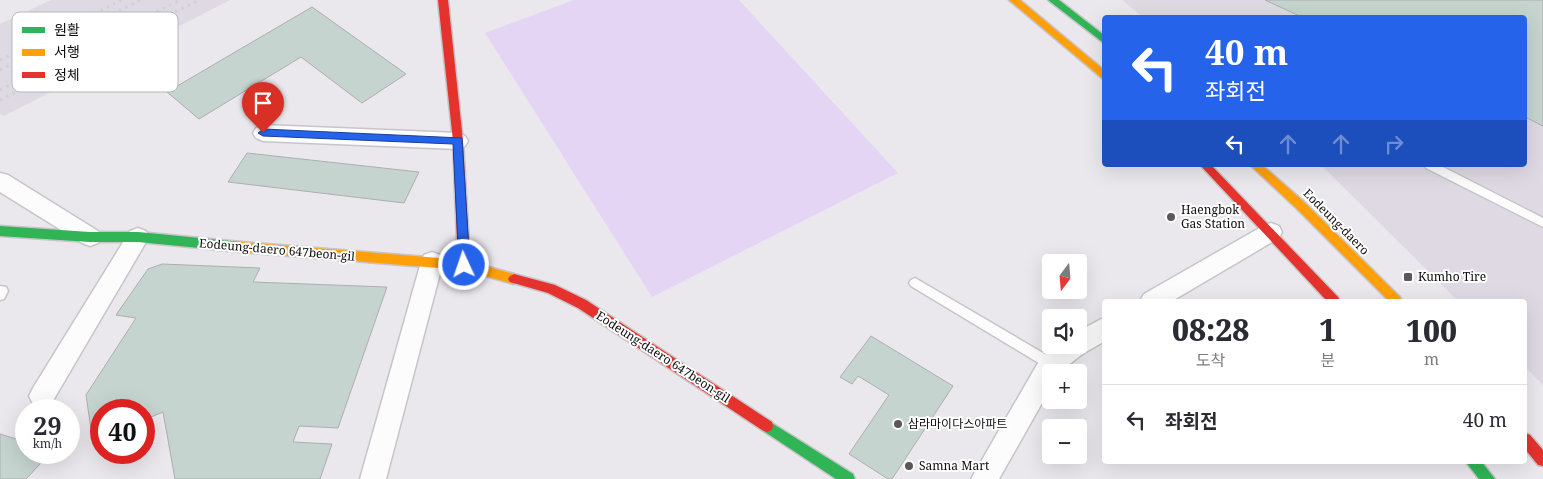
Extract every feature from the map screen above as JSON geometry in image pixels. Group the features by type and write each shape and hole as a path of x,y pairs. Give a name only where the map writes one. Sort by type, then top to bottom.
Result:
{"street":[{"path":"443,0 458,141 464,265"},
{"path":"1014,0 1102,73"},
{"path":"1053,0 1102,39"},
{"path":"263,133 458,141"},
{"path":"1207,167 1271,232 1332,299"},
{"name":"Eodeung-daero","path":"1257,167 1299,204 1394,299"},
{"path":"0,181 90,237"},
{"name":"Eodeung-daero 647beon-gil","path":"0,231 90,237 138,237 295,252 464,265 551,289 582,304 848,479"},
{"path":"1155,299 1271,232"},
{"path":"42,396 138,237"},
{"path":"373,479 432,262"},
{"path":"1087,339 1102,330"},
{"path":"1051,364 1064,354"},
{"path":"984,479 1042,379"},
{"path":"1527,441 1543,460"},
{"path":"1475,464 1488,479"}],"lane":[{"path":"1434,167 1543,223"},
{"path":"916,283 1051,364"}],"shaded area":[{"path":"51,0 230,0 178,27 178,12 26,12"},
{"path":"574,0 739,0 898,173 652,297 485,33"},
{"path":"1122,0 1543,0 1543,385 1527,369 1527,299 1456,299 1323,167 1527,167 1527,15 1140,15"},
{"path":"12,18 12,92 51,92 4,116 0,114 0,24"}],"building":[{"path":"1265,0 1543,0 1543,126 1527,118 1527,15 1298,15"},
{"path":"312,7 406,74 362,103 301,57 199,119 167,92 178,92 178,86"},
{"path":"247,153 419,172 404,203 228,182"},
{"path":"162,264 260,268 253,282 387,287 338,428 299,426 293,442 332,444 320,479 175,479 163,412 155,415 155,399 90,399 90,422 86,395 136,318 116,315 148,269"},
{"name":"삼라마이다스아파트","path":"871,336 953,386 892,479 888,479 849,454 889,395 858,376 852,384 840,377"},
{"path":"0,434 15,439 15,464 40,464 26,479 0,479"}],"railway":[{"path":"98,12 122,0"},
{"path":"117,12 141,0"},
{"path":"156,12 180,0"},
{"path":"175,12 199,0"},
{"path":"0,60 12,54"},
{"path":"0,70 12,64"},
{"path":"0,90 12,84"},
{"path":"0,100 16,92"}],"traffic: fast":[{"path":"1053,0 1102,39"},
{"path":"0,231 90,237 138,237 241,247"},
{"path":"767,426 848,479"},
{"path":"1475,464 1488,479"}],"traffic: slow":[{"path":"1014,0 1102,73"},
{"path":"1257,167 1299,204 1394,299"},
{"path":"241,247 464,265 514,279"}],"traffic: jam":[{"path":"443,0 458,141 464,265"},
{"path":"1207,167 1332,299"},
{"path":"514,279 551,289 582,304 767,426"},
{"path":"1527,441 1543,460"}],"place":[{"name":"Haengbok Gas Station","path":"1171,217"},
{"name":"Kumho Tire","path":"1408,277"},
{"name":"삼라마이다스아파트","path":"898,424"},
{"name":"Samna Mart","path":"909,466"}],"route":[{"path":"263,133 458,141 464,265"}]}
